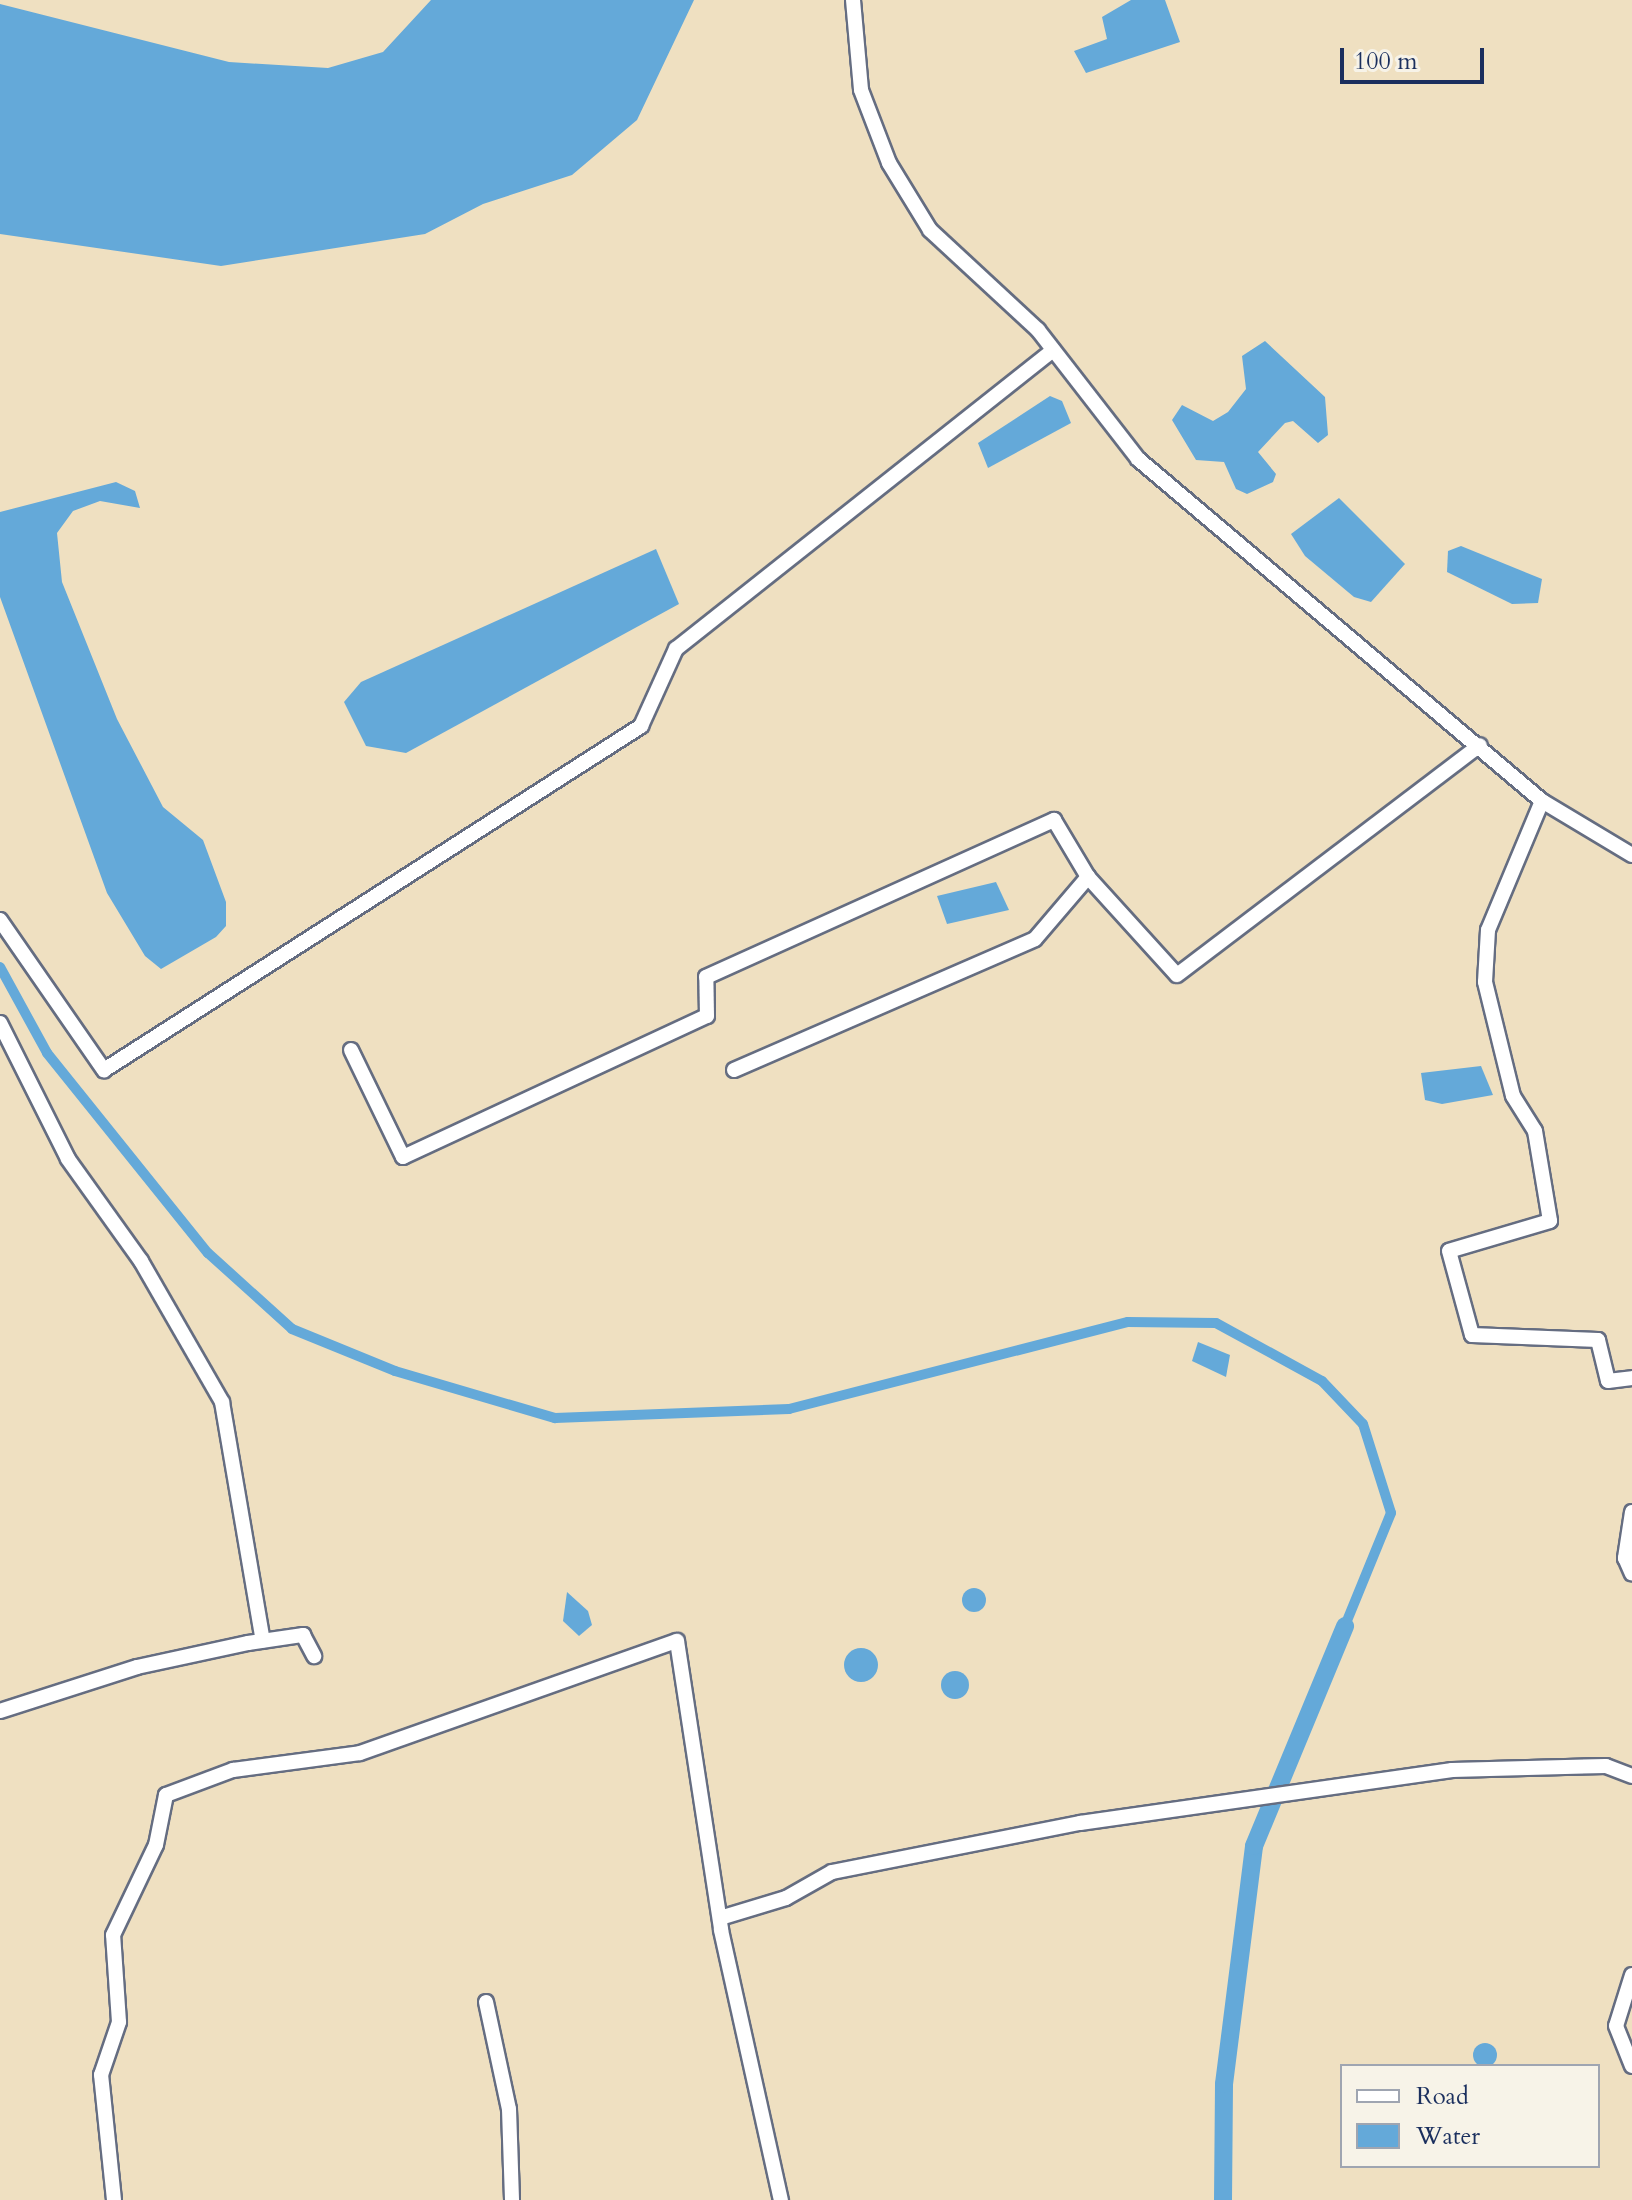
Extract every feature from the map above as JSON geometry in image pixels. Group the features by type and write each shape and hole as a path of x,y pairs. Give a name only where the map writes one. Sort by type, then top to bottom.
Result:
{"street":[{"path":"853,0 861,90 889,163 930,230 995,284 1053,350 1138,459 1480,745 1542,801 1632,855"},
{"path":"0,920 104,1070 641,726 676,649 1053,350"},
{"path":"351,1050 403,1157 707,1016 706,977 1054,820 1088,877 1177,975 1480,745"},
{"path":"1542,801 1488,930 1485,982 1513,1096 1535,1131 1550,1221 1449,1251 1472,1335 1598,1340 1608,1381 1632,1378"},
{"path":"734,1070 1035,939 1088,877"},
{"path":"0,1023 68,1159 141,1261 222,1402 263,1641"},
{"path":"1632,1512 1625,1558 1632,1574"},
{"path":"0,1711 137,1667 263,1641 303,1635 314,1656"},
{"path":"114,2200 101,2075 119,2022 114,1926 146,1870 166,1795 233,1770 360,1753 677,1641 720,1918 781,2200"},
{"path":"720,1918 786,1898 832,1872 1080,1823 1452,1770 1606,1766 1632,1776"},
{"path":"1632,1975 1616,2026 1632,2066"},
{"path":"486,2002 509,2109 512,2200"}],"water":[{"path":"431,0 694,0 637,120 572,175 483,204 425,234 221,266 0,234 0,4 229,62 328,68 383,52"},
{"path":"1131,0 1165,0 1180,42 1086,73 1074,51 1107,39 1102,17"},
{"path":"1265,341 1325,397 1328,435 1318,443 1293,421 1285,423 1258,452 1276,474 1273,482 1247,494 1236,489 1224,462 1196,460 1172,420 1182,405 1213,421 1228,412 1246,389 1242,356"},
{"path":"1050,396 1062,401 1071,423 988,468 978,443"},
{"path":"116,482 135,491 140,508 100,501 73,511 57,533 62,582 117,719 163,807 203,840 226,902 226,926 216,937 161,969 145,956 107,893 0,597 0,512"},
{"path":"1339,498 1405,564 1371,602 1354,597 1305,556 1291,534"},
{"path":"1461,546 1542,579 1538,603 1512,604 1447,572 1448,551"},
{"path":"656,549 679,604 406,753 366,746 344,702 361,682"},
{"path":"996,882 1009,910 947,924 937,896"},
{"path":"1481,1066 1493,1095 1442,1104 1425,1100 1421,1073"},
{"path":"1198,1342 1230,1355 1226,1377 1192,1361"},
{"path":"974,1588 985,1595 986,1600 979,1611 974,1612 963,1605 962,1600 969,1589"},
{"path":"567,1592 588,1611 592,1625 579,1636 563,1621"},
{"path":"861,1648 873,1653 878,1665 873,1677 861,1682 849,1677 844,1665 849,1653"},
{"path":"955,1671 965,1675 969,1685 965,1695 955,1699 945,1695 941,1685 945,1675"},
{"path":"1480,2044 1490,2044 1496,2050 1496,2060 1492,2064 1478,2064 1474,2060 1474,2050"}],"waterway":[{"path":"0,967 47,1053 208,1253 292,1329 395,1371 555,1418 789,1409 1128,1322 1216,1323 1322,1381 1363,1424 1391,1513 1345,1626"},
{"path":"1223,2200 1224,2084 1254,1846 1345,1626"}]}
